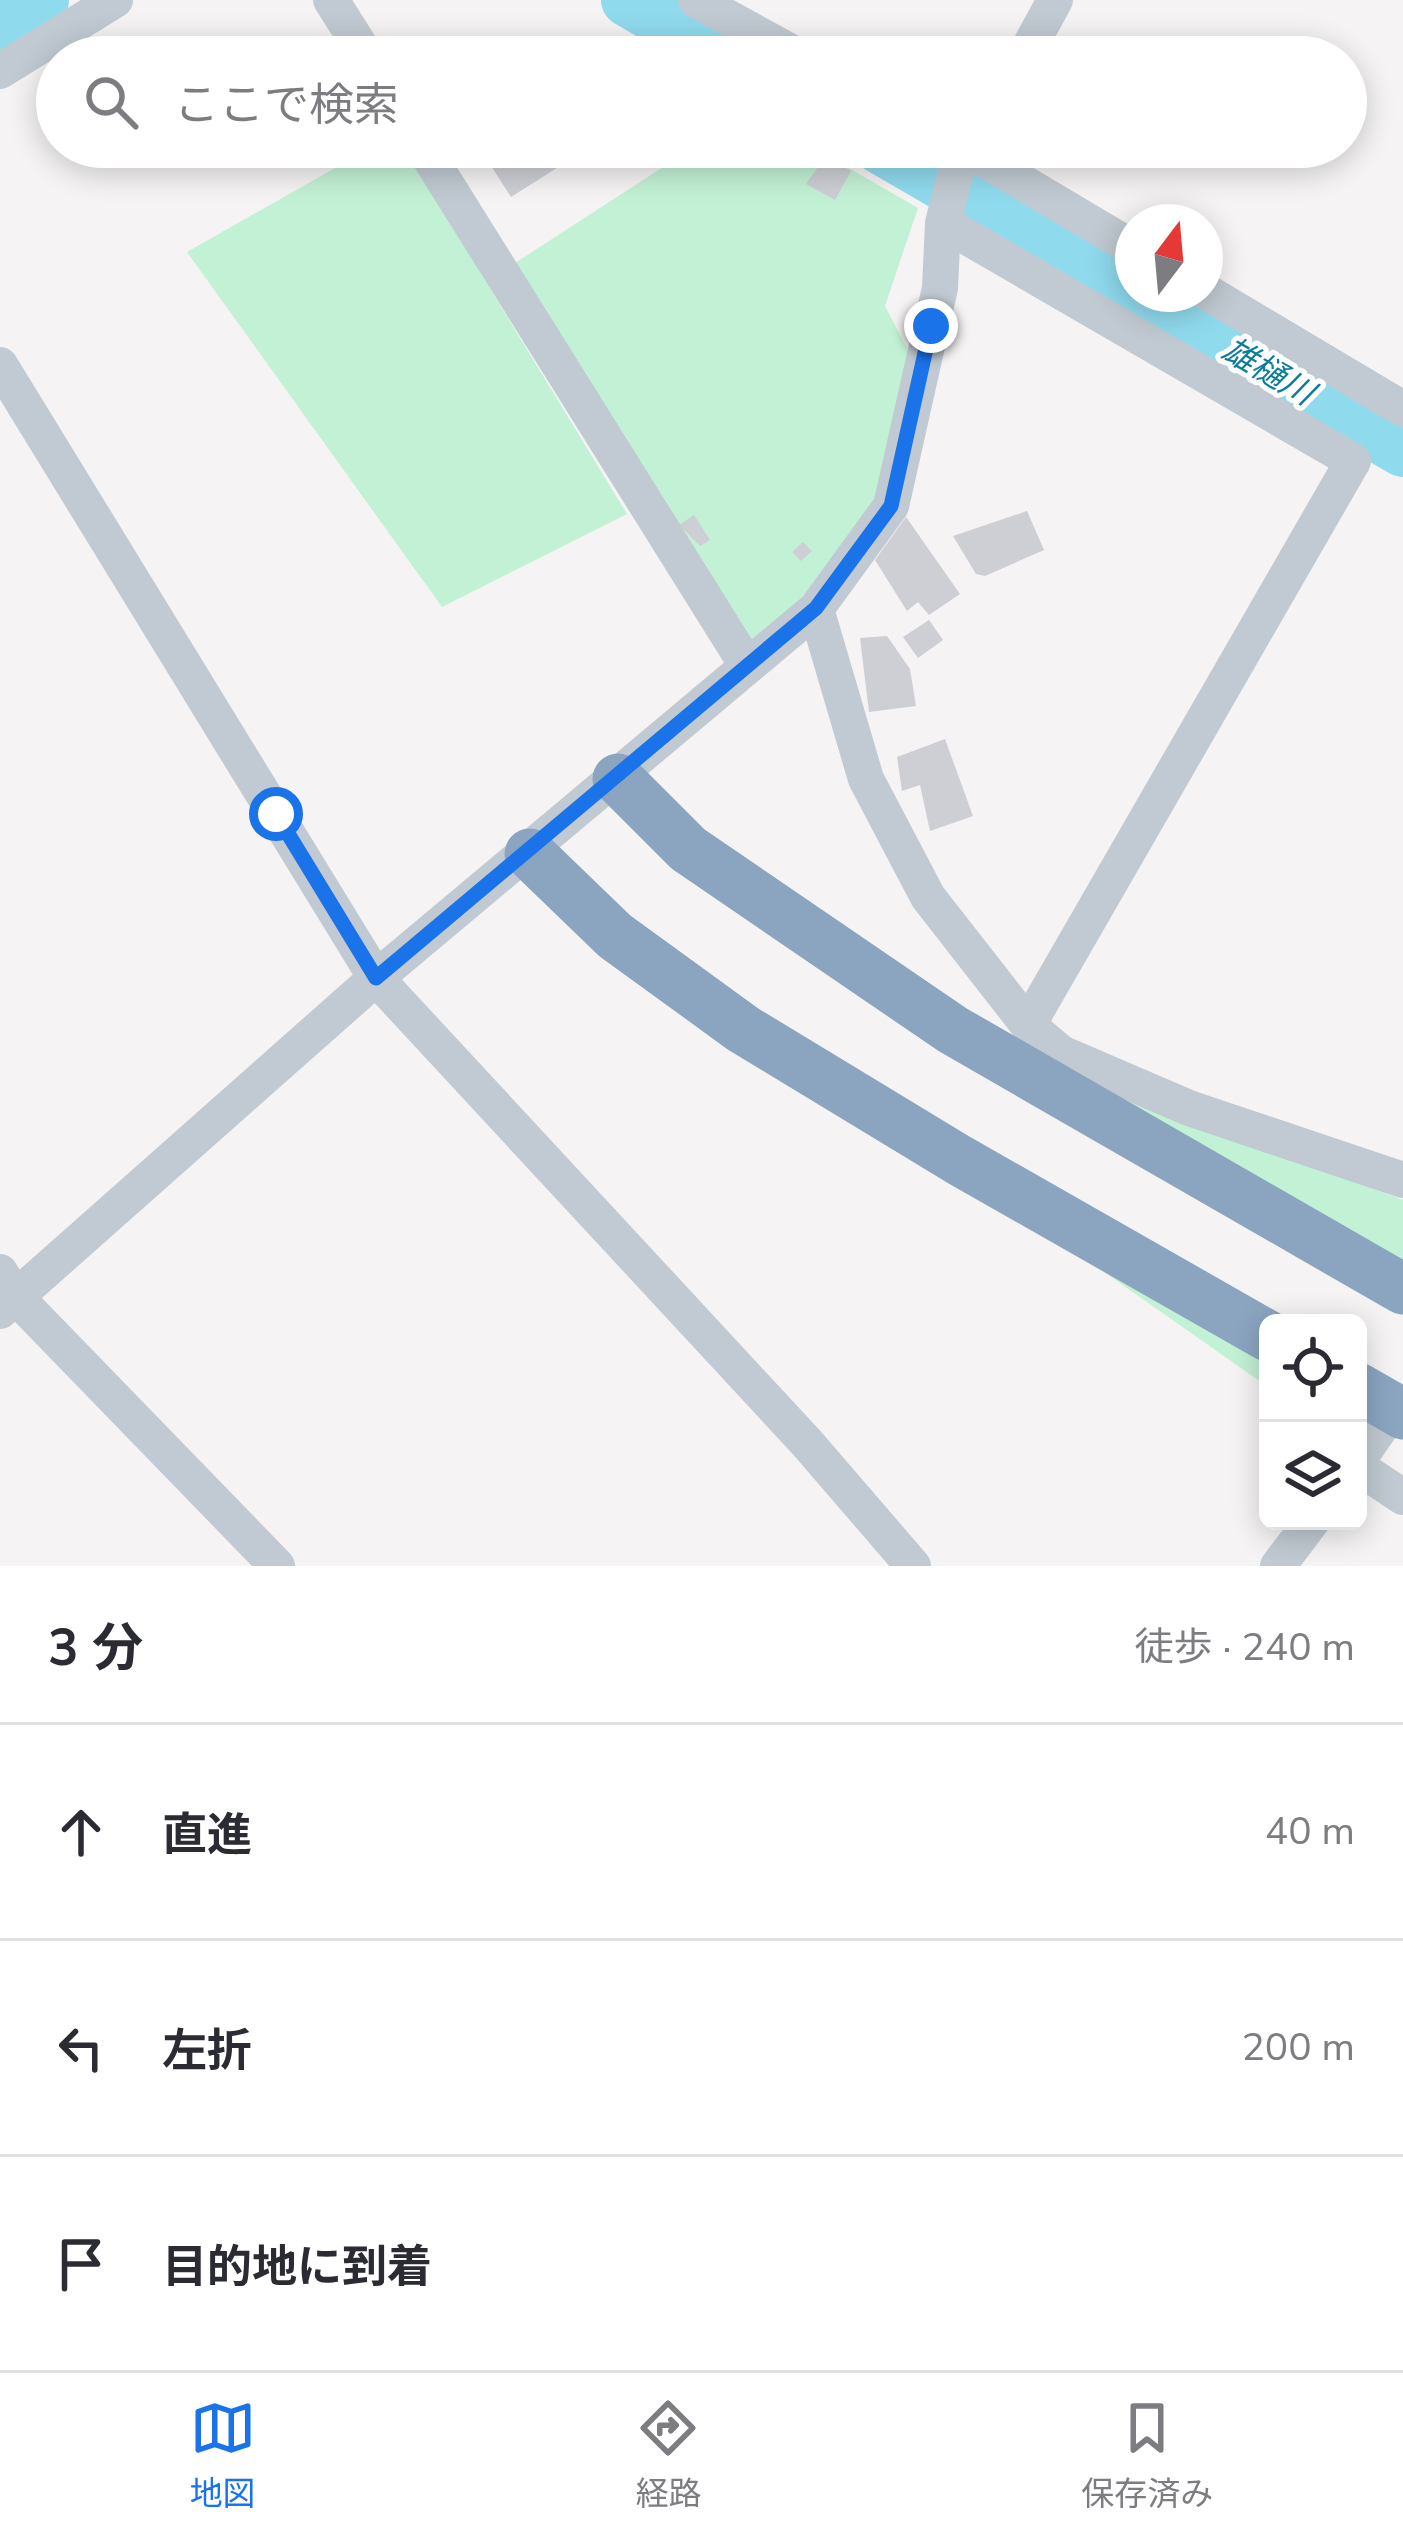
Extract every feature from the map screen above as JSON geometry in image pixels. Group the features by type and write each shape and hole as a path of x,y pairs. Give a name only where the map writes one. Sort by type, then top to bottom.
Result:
{"highway":[{"path":"618,779 688,849 953,1030 1403,1289"},
{"path":"530,854 615,936 743,1029 1259,1331"}],"street":[{"path":"57,36 115,0"},
{"path":"331,0 354,36"},
{"path":"696,0 762,36"},
{"path":"1035,36 1055,0"},
{"path":"0,71 36,49"},
{"path":"436,168 746,664"},
{"path":"277,1566 5,1293 816,608 891,506 940,287 944,217 957,168"},
{"path":"990,168 1115,238"},
{"path":"944,217 1353,461 1028,1024"},
{"path":"1223,302 1403,409"},
{"path":"0,364 376,978 807,1442 913,1566"},
{"path":"816,608 866,779 928,897 1028,1024 1061,1053 1189,1108 1403,1180"},
{"path":"1367,1442 1381,1409"},
{"path":"1367,1471 1403,1497"},
{"path":"1278,1566 1305,1530"}],"green space":[{"path":"335,168 417,168 627,514 442,607 187,252"},
{"path":"662,168 848,168 918,208 885,306 912,358 884,490 866,525 822,581 750,642 515,263"},
{"path":"1092,1083 1403,1200 1403,1262"},
{"path":"1097,1267 1259,1350 1259,1381"}],"building":[{"path":"492,168 557,168 511,197"},
{"path":"817,168 851,171 835,200 806,184"},
{"path":"1027,511 1044,550 985,576 976,574 953,536"},
{"path":"694,515 710,540 700,546 679,525"},
{"path":"906,517 960,594 929,615 918,602 907,611 875,560"},
{"path":"803,542 812,551 801,561 792,552"},
{"path":"929,620 943,640 918,658 903,637"},
{"path":"887,636 910,669 916,706 869,712 860,638"},
{"path":"945,739 973,816 930,831 920,785 902,791 897,757"}],"waterway":[{"name":"雄樋川","path":"0,26 42,0"},
{"name":"雄樋川","path":"628,0 690,36"},
{"name":"雄樋川","path":"916,168 1403,450"}],"route":[{"path":"276,814 376,978 559,829 816,608 891,506 931,326"}]}
